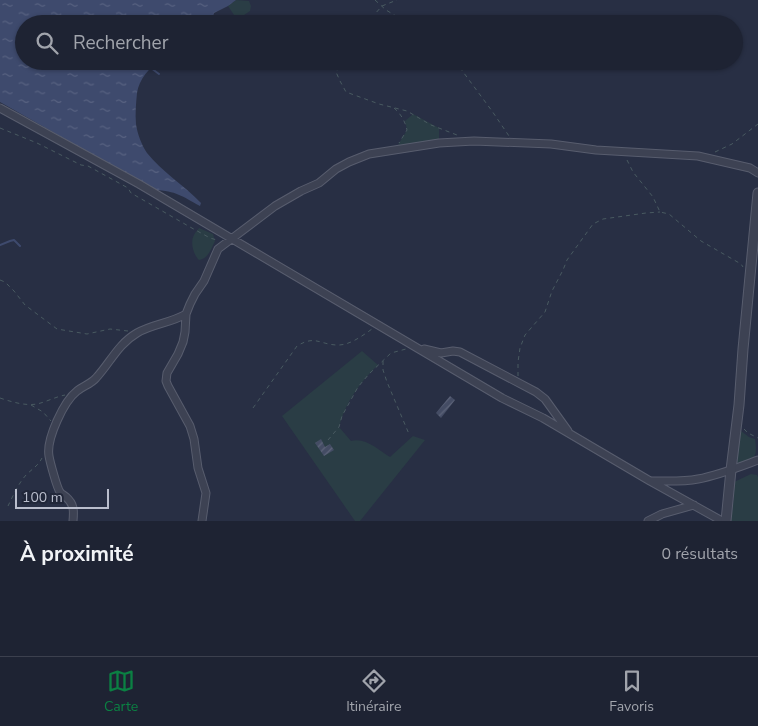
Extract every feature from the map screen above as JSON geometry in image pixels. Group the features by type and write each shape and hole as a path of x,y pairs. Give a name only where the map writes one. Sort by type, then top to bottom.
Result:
{"street":[{"path":"0,108 140,184 228,241 378,325 502,398 543,418 650,481 724,521 738,418 758,193"},
{"path":"202,521 206,493 198,468 194,439 190,426 168,386 166,381 167,373 183,342 186,314 195,294 208,274 218,249 275,206 301,191 319,184 336,169 349,162 370,154 439,143 474,141 551,144 596,150 678,154 703,157 750,168 758,173"},
{"path":"73,521 72,502 60,492 48,454 55,425 68,401 77,391 95,380 119,348 139,332 173,321 186,314"},
{"path":"415,347 441,353 453,350 460,352 536,392 545,400 569,434"},
{"path":"650,481 680,482 698,479 758,460"},
{"path":"648,521 662,514 694,505"}],"path":[{"path":"375,0 396,15"},
{"path":"374,15 382,6 397,0"},
{"path":"338,70 336,72 346,92 379,104 407,110 431,125 459,136"},
{"path":"462,70 514,143"},
{"path":"393,107 405,121 407,130 395,150"},
{"path":"703,157 732,144 758,124"},
{"path":"0,128 37,143 81,165 88,166 210,238 228,241"},
{"path":"623,152 629,165 653,197 660,212"},
{"path":"518,375 520,348 525,335 546,312 552,291 567,260 593,224 602,219 646,213 660,212 668,214 700,241 741,264 750,276"},
{"path":"0,280 5,282 14,291 24,305 57,329 87,334 110,329 139,332"},
{"path":"253,408 297,346 313,341 336,345 345,344 356,340 378,325"},
{"path":"328,440 339,426 342,416 358,387 369,374 391,353 415,347"},
{"path":"383,360 383,370 387,382 409,434"},
{"path":"0,398 16,403 38,404 77,391"},
{"path":"30,404 43,412 55,425"},
{"path":"738,418 748,433 758,438"},
{"path":"8,506 25,476 39,464 43,457"}],"shaded area":[{"path":"236,0 249,1 251,6 250,11 244,15 234,15 228,6"},
{"path":"413,114 439,128 439,143 395,150 407,130 405,121"},
{"path":"199,228 213,234 215,241 207,256 199,260 195,255 192,244 195,233"},
{"path":"362,351 378,365 354,393 339,427 351,441 367,442 390,457 413,436 425,440 360,521 355,521 282,416"},
{"path":"741,431 755,439 756,451 751,459 736,464 739,432"},
{"path":"751,474 758,477 758,521 732,521 734,482"}],"water":[{"path":"0,0 236,0 213,15 15,15 15,70 149,70 142,78 137,93 137,131 147,153 201,203 200,206 174,193 155,190 0,102"}],"building":[{"path":"450,396 455,400 441,418 436,413"},
{"path":"321,439 325,447 330,444 334,450 324,456 315,443"}],"waterway":[{"path":"154,70 159,74"},
{"path":"0,245 14,240 20,246"}]}
